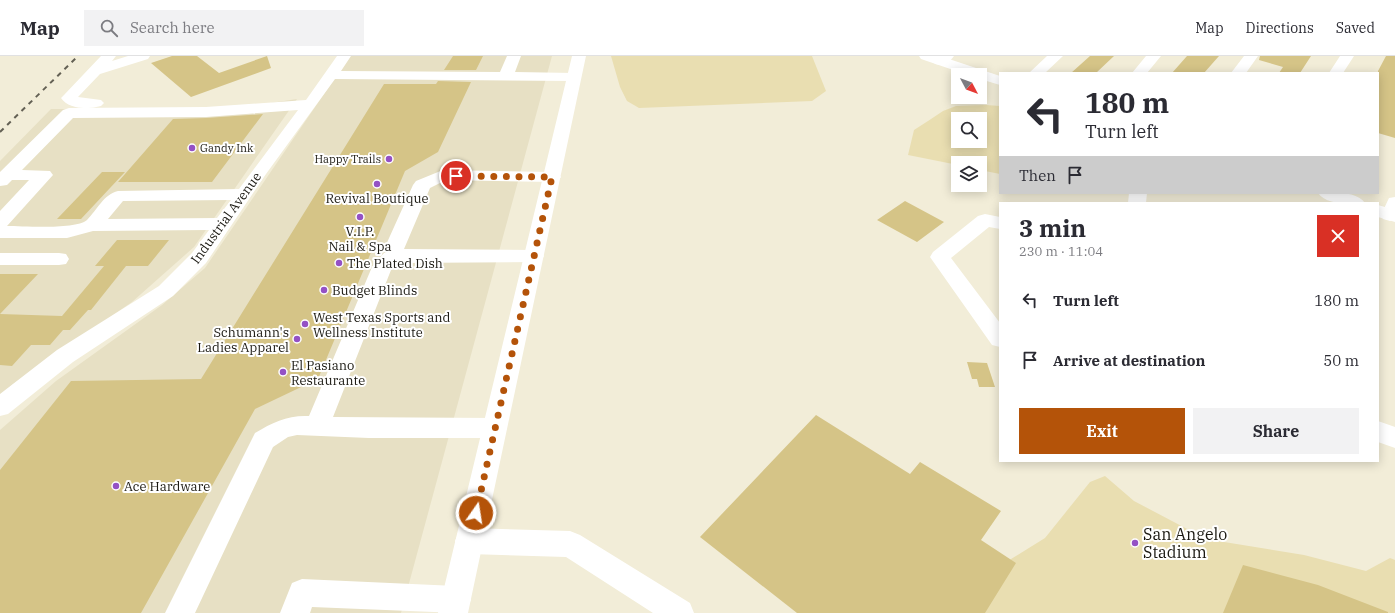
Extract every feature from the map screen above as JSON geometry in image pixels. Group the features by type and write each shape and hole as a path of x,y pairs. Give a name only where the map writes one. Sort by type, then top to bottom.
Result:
{"main road":[{"path":"109,56 69,98 72,101 78,103 236,104 315,98"},
{"path":"93,72 143,56"},
{"name":"Industrial Avenue","path":"0,407 65,356 166,291 199,258 344,56"},
{"path":"506,76 514,56"},
{"path":"926,56 944,58 999,81"},
{"path":"1037,72 1056,56"},
{"path":"1140,72 1154,56"},
{"path":"1239,72 1252,56"},
{"path":"1337,72 1347,56"},
{"path":"295,613 302,593 380,605 454,606 577,66 506,76 331,75"},
{"path":"4,179 68,113 206,112 315,98"},
{"path":"0,230 44,175 4,179"},
{"path":"395,247 422,185 443,175 552,177"},
{"path":"92,225 118,196 244,194"},
{"path":"1329,194 1348,202"},
{"path":"999,223 985,220 940,257 999,338"},
{"path":"0,230 67,232 92,225 223,224"},
{"path":"317,426 382,267 391,258 398,255 534,256"},
{"path":"0,259 59,259"},
{"path":"180,613 264,440 281,428 297,425 494,428"},
{"path":"1379,431 1395,438"},
{"path":"469,541 570,544 679,613"}],"shaded area":[{"path":"350,56 552,56 401,613 0,613 0,430 56,381 162,305 205,268"},
{"path":"611,56 812,56 826,91 812,101 639,108 627,101 620,87"},
{"path":"297,99 194,247 132,302 12,385 0,396 0,161 51,109 230,109"},
{"path":"956,106 999,106 999,174 987,171 987,156 951,156 951,164 908,155 914,130 943,111"},
{"name":"San Angelo Stadium","path":"1105,476 1134,501 1191,531 1218,541 1304,555 1366,571 1390,558 1395,560 1395,613 977,613 1011,559 1045,538 1090,482"}],"building":[{"path":"172,56 197,56 219,73 267,56 271,68 191,97 151,63"},
{"path":"453,56 483,56 476,70 444,70"},
{"path":"1090,56 1114,56 1097,72 1072,72"},
{"path":"1187,56 1219,56 1205,72 1173,72"},
{"path":"1260,56 1311,56 1301,72 1280,72 1283,67 1259,60"},
{"path":"1386,56 1395,56 1395,138 1379,133 1378,71"},
{"path":"438,81 471,82 438,152 405,171 318,379 255,409 141,613 0,613 0,470 71,381 201,379 384,84 436,84"},
{"name":"Gandy Ink","path":"263,114 212,182 118,182 173,119"},
{"path":"102,172 125,172 81,219 57,219"},
{"path":"905,201 944,222 917,242 877,220"},
{"path":"117,240 169,240 148,266 126,266 91,310 88,310 70,330 63,330 50,345 31,345 12,366 0,365 0,314 62,316 104,266 95,266"},
{"path":"0,274 38,274 0,314"},
{"path":"967,362 987,363 995,387 979,387 977,379 972,379"},
{"path":"816,415 910,474 920,462 1001,511 981,540 1016,563 985,613 797,613 700,537"},
{"path":"1243,565 1318,585 1388,613 1223,613"}],"railway":[{"path":"0,132 78,56"}],"place":[{"name":"Gandy Ink","path":"192,148"},
{"name":"Happy Trails","path":"389,159"},
{"name":"Revival Boutique","path":"377,184"},
{"name":"V.I.P. Nail & Spa","path":"360,217"},
{"name":"The Plated Dish","path":"339,263"},
{"name":"Budget Blinds","path":"324,290"},
{"name":"West Texas Sports and Wellness Institute","path":"305,324"},
{"name":"Schumann's Ladies Apparel","path":"297,339"},
{"name":"El Pasiano Restaurante","path":"283,372"},
{"name":"Ace Hardware","path":"116,486"},
{"name":"San Angelo Stadium","path":"1135,543"}],"route":[{"path":"456,176 552,177 476,513"}]}
